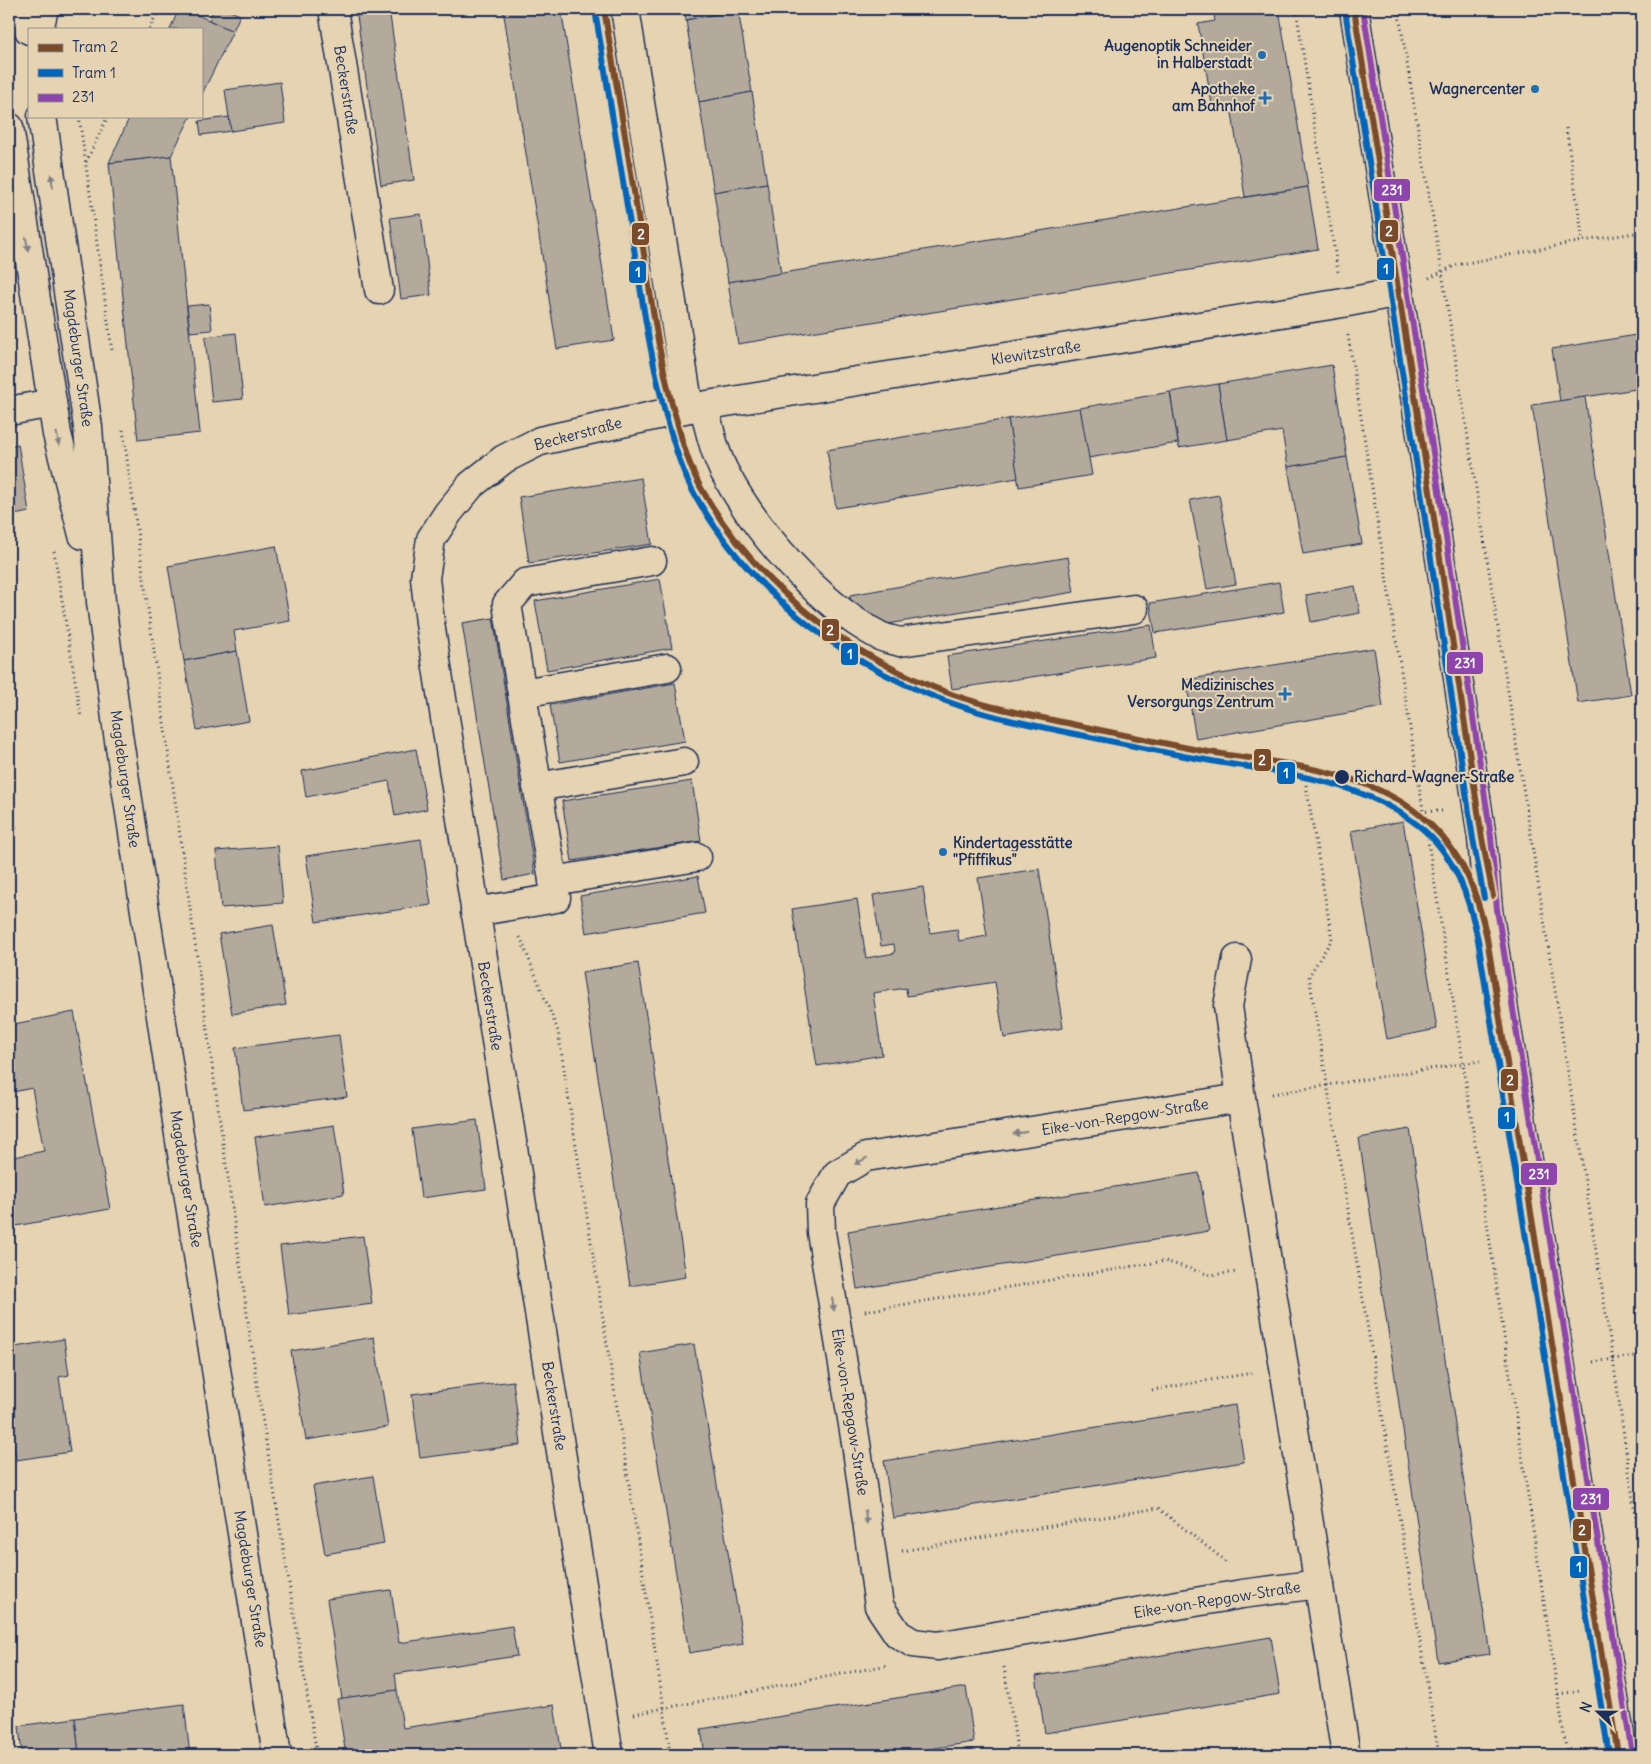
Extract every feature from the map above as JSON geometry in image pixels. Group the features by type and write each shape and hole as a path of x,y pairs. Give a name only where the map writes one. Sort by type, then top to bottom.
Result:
{"street":[{"path":"25,9 29,28"},
{"path":"39,28 44,9"},
{"name":"Beckerstraße","path":"333,9 379,290"},
{"path":"625,9 689,408 712,439 724,471 753,519 802,577 847,616 880,636 900,642 1134,609"},
{"path":"1354,9 1478,809 1488,910 1623,1755"},
{"name":"Magdeburger Straße","path":"42,118 88,427 101,602 118,734 277,1755"},
{"name":"Magdeburger Straße","path":"9,127 57,434 101,602"},
{"name":"Klewitzstraße","path":"689,408 1342,303 1399,292"},
{"path":"9,411 52,403"},
{"name":"Beckerstraße","path":"609,1755 475,912 430,624 425,578 431,539 448,513 471,485 504,459 540,441 689,408"},
{"path":"475,912 556,898 506,604 524,583 652,561"},
{"path":"522,692 667,668"},
{"path":"537,787 684,762"},
{"path":"553,881 697,857"},
{"name":"Eike-von-Repgow-Straße","path":"1237,959 1228,1006 1346,1755"},
{"name":"Eike-von-Repgow-Straße","path":"1241,1098 866,1157 837,1174 820,1204 821,1232 879,1606 898,1634 913,1643 938,1646 1242,1594 1318,1584"}],"path":[{"path":"150,28 159,9"},
{"path":"1296,9 1463,1063 1567,1755"},
{"path":"1398,9 1442,272 1613,1359 1642,1562"},
{"path":"79,118 112,354"},
{"path":"86,162 107,118"},
{"path":"1566,128 1583,240"},
{"path":"1399,292 1456,264 1583,240 1642,232"},
{"path":"122,421 256,1373 317,1755"},
{"path":"1306,785 1332,939 1309,976 1439,1755"},
{"path":"1391,812 1478,809"},
{"path":"507,906 558,1031 670,1755"},
{"path":"1241,1098 1463,1063 1513,1057"},
{"path":"835,1316 1165,1261 1210,1275 1268,1269"},
{"path":"1562,1367 1642,1355"},
{"path":"1152,1390 1284,1367"},
{"path":"872,1554 1158,1508 1224,1560 1242,1594"},
{"path":"999,1637 1018,1755"},
{"path":"603,1719 897,1663 913,1643"}],"building":[{"path":"179,9 184,9 233,31 202,94 202,28 170,28"},
{"path":"214,9 225,9 240,15 233,31 209,20"},
{"path":"356,9 389,9 414,180 381,185"},
{"path":"503,9 561,9 614,340 557,349"},
{"path":"684,9 738,9 738,10 686,20"},
{"path":"1040,9 1068,9 1068,11 1041,15"},
{"path":"1213,9 1279,9 1308,187 1245,197 1231,107 1213,110 1198,24 1215,21"},
{"path":"738,10 752,92 699,102 686,20"},
{"path":"280,82 285,123 231,131 225,90"},
{"path":"752,92 767,183 714,192 699,102"},
{"path":"229,117 231,131 201,135 199,121"},
{"path":"129,118 190,118 171,156 109,163"},
{"path":"171,156 200,433 138,440 109,163"},
{"path":"767,183 781,274 728,282 714,192"},
{"path":"1308,187 1318,249 738,344 728,282"},
{"path":"421,214 431,295 401,299 390,218"},
{"path":"209,304 212,330 190,332 187,306"},
{"path":"236,333 243,399 212,402 205,337"},
{"path":"1642,334 1642,388 1560,401 1552,349"},
{"path":"1332,365 1347,457 1288,467 1282,431 1227,440 1218,384"},
{"path":"1218,384 1227,440 1179,448 1170,392"},
{"path":"1170,392 1178,443 1088,458 1080,408"},
{"path":"1585,397 1631,695 1578,703 1532,405"},
{"path":"1080,408 1092,475 1019,487 1008,419"},
{"path":"1008,419 1018,478 836,508 827,450"},
{"path":"18,444 29,512 9,516 9,446"},
{"path":"1347,457 1362,544 1303,554 1288,467"},
{"path":"641,478 652,544 529,563 519,497"},
{"path":"1219,495 1236,584 1207,589 1190,500"},
{"path":"276,546 290,621 234,631 237,651 184,661 168,566"},
{"path":"1068,557 1074,592 888,624 852,611 850,595"},
{"path":"660,579 672,648 547,670 535,601"},
{"path":"1279,582 1284,612 1155,633 1150,603"},
{"path":"1355,586 1360,613 1311,622 1306,595"},
{"path":"493,618 535,874 504,880 462,623"},
{"path":"1151,625 1156,658 952,689 947,656"},
{"name":"Medizinisches Versorgungs Zentrum","path":"1374,648 1383,707 1196,739 1186,680"},
{"path":"237,651 249,721 197,730 184,661"},
{"path":"675,683 685,741 560,762 550,705"},
{"path":"416,749 427,809 395,816 389,781 306,797 302,771"},
{"path":"692,781 701,841 572,861 562,801"},
{"path":"9,820 17,827 9,836"},
{"path":"1403,821 1437,1029 1387,1039 1351,831"},
{"path":"421,839 431,905 316,922 306,856"},
{"path":"278,846 283,903 221,908 216,851"},
{"path":"1039,869 1063,1028 1004,1038 995,982 907,996 906,988 873,993 882,1055 817,1066 792,909 857,899 866,958 895,953 894,944 881,946 873,895 923,887 930,933 957,929 959,941 987,936 978,878"},
{"path":"698,876 705,913 586,933 580,896"},
{"path":"273,925 286,1005 232,1014 219,934"},
{"path":"638,963 686,1277 630,1286 582,972"},
{"path":"74,1012 110,1209 10,1227 9,1158 44,1151 32,1088 9,1093 9,1025"},
{"path":"339,1035 347,1097 243,1110 235,1048"},
{"path":"477,1120 486,1189 421,1198 412,1129"},
{"path":"334,1125 344,1194 265,1207 255,1137"},
{"path":"1410,1129 1490,1654 1438,1662 1359,1138"},
{"path":"1199,1173 1209,1231 857,1289 848,1231"},
{"path":"363,1236 372,1304 289,1315 280,1246"},
{"path":"374,1337 388,1427 306,1440 291,1351"},
{"path":"64,1339 69,1375 59,1377 70,1452 16,1460 9,1410 9,1348"},
{"path":"694,1344 743,1644 689,1653 640,1353"},
{"path":"513,1381 521,1445 420,1458 412,1394"},
{"path":"1235,1405 1244,1462 893,1518 884,1461"},
{"path":"373,1476 384,1544 325,1554 313,1486"},
{"path":"391,1590 399,1643 512,1626 517,1656 395,1674 397,1690 342,1699 327,1599"},
{"path":"1271,1637 1280,1694 1045,1733 1036,1676"},
{"path":"966,1687 974,1742 891,1755 705,1755 701,1729"},
{"path":"397,1690 403,1728 554,1705 562,1755 346,1755 337,1699"},
{"path":"184,1704 190,1755 79,1755 75,1718"},
{"path":"75,1718 79,1755 22,1755 19,1726"}],"tram line":[{"name":"2","path":"604,9 658,340 683,443 699,485 726,527 752,560 780,589 811,616 880,662 916,680 954,695 1010,711 1118,734 1203,751 1292,765 1352,779 1379,790 1405,805 1429,823 1451,848 1460,862 1479,905 1487,938 1618,1755"},
{"name":"2","path":"1354,9 1482,838 1493,896"},
{"name":"1","path":"595,10 649,342 663,406 680,462 695,495 718,532 746,566 776,597 810,626 845,651 883,673 923,692 963,707 1016,722 1172,754 1289,774 1344,787 1371,797 1396,810 1419,826 1432,837 1451,863 1465,892 1478,940 1609,1755"},
{"name":"1","path":"1345,10 1473,839 1484,898"}],"transit line":[{"name":"231","path":"1363,9 1438,484 1491,837 1497,909 1632,1754"}],"place":[{"name":"Augenoptik Schneider in Halberstadt","path":"1262,55"},
{"name":"Wagnercenter","path":"1535,89"},
{"name":"Apotheke am Bahnhof","path":"1265,98"},
{"name":"Medizinisches Versorgungs Zentrum","path":"1285,694"},
{"name":"Richard-Wagner-Straße","path":"1342,777"},
{"name":"Kindertagesstätte \"Pfiffikus\"","path":"943,852"}]}
